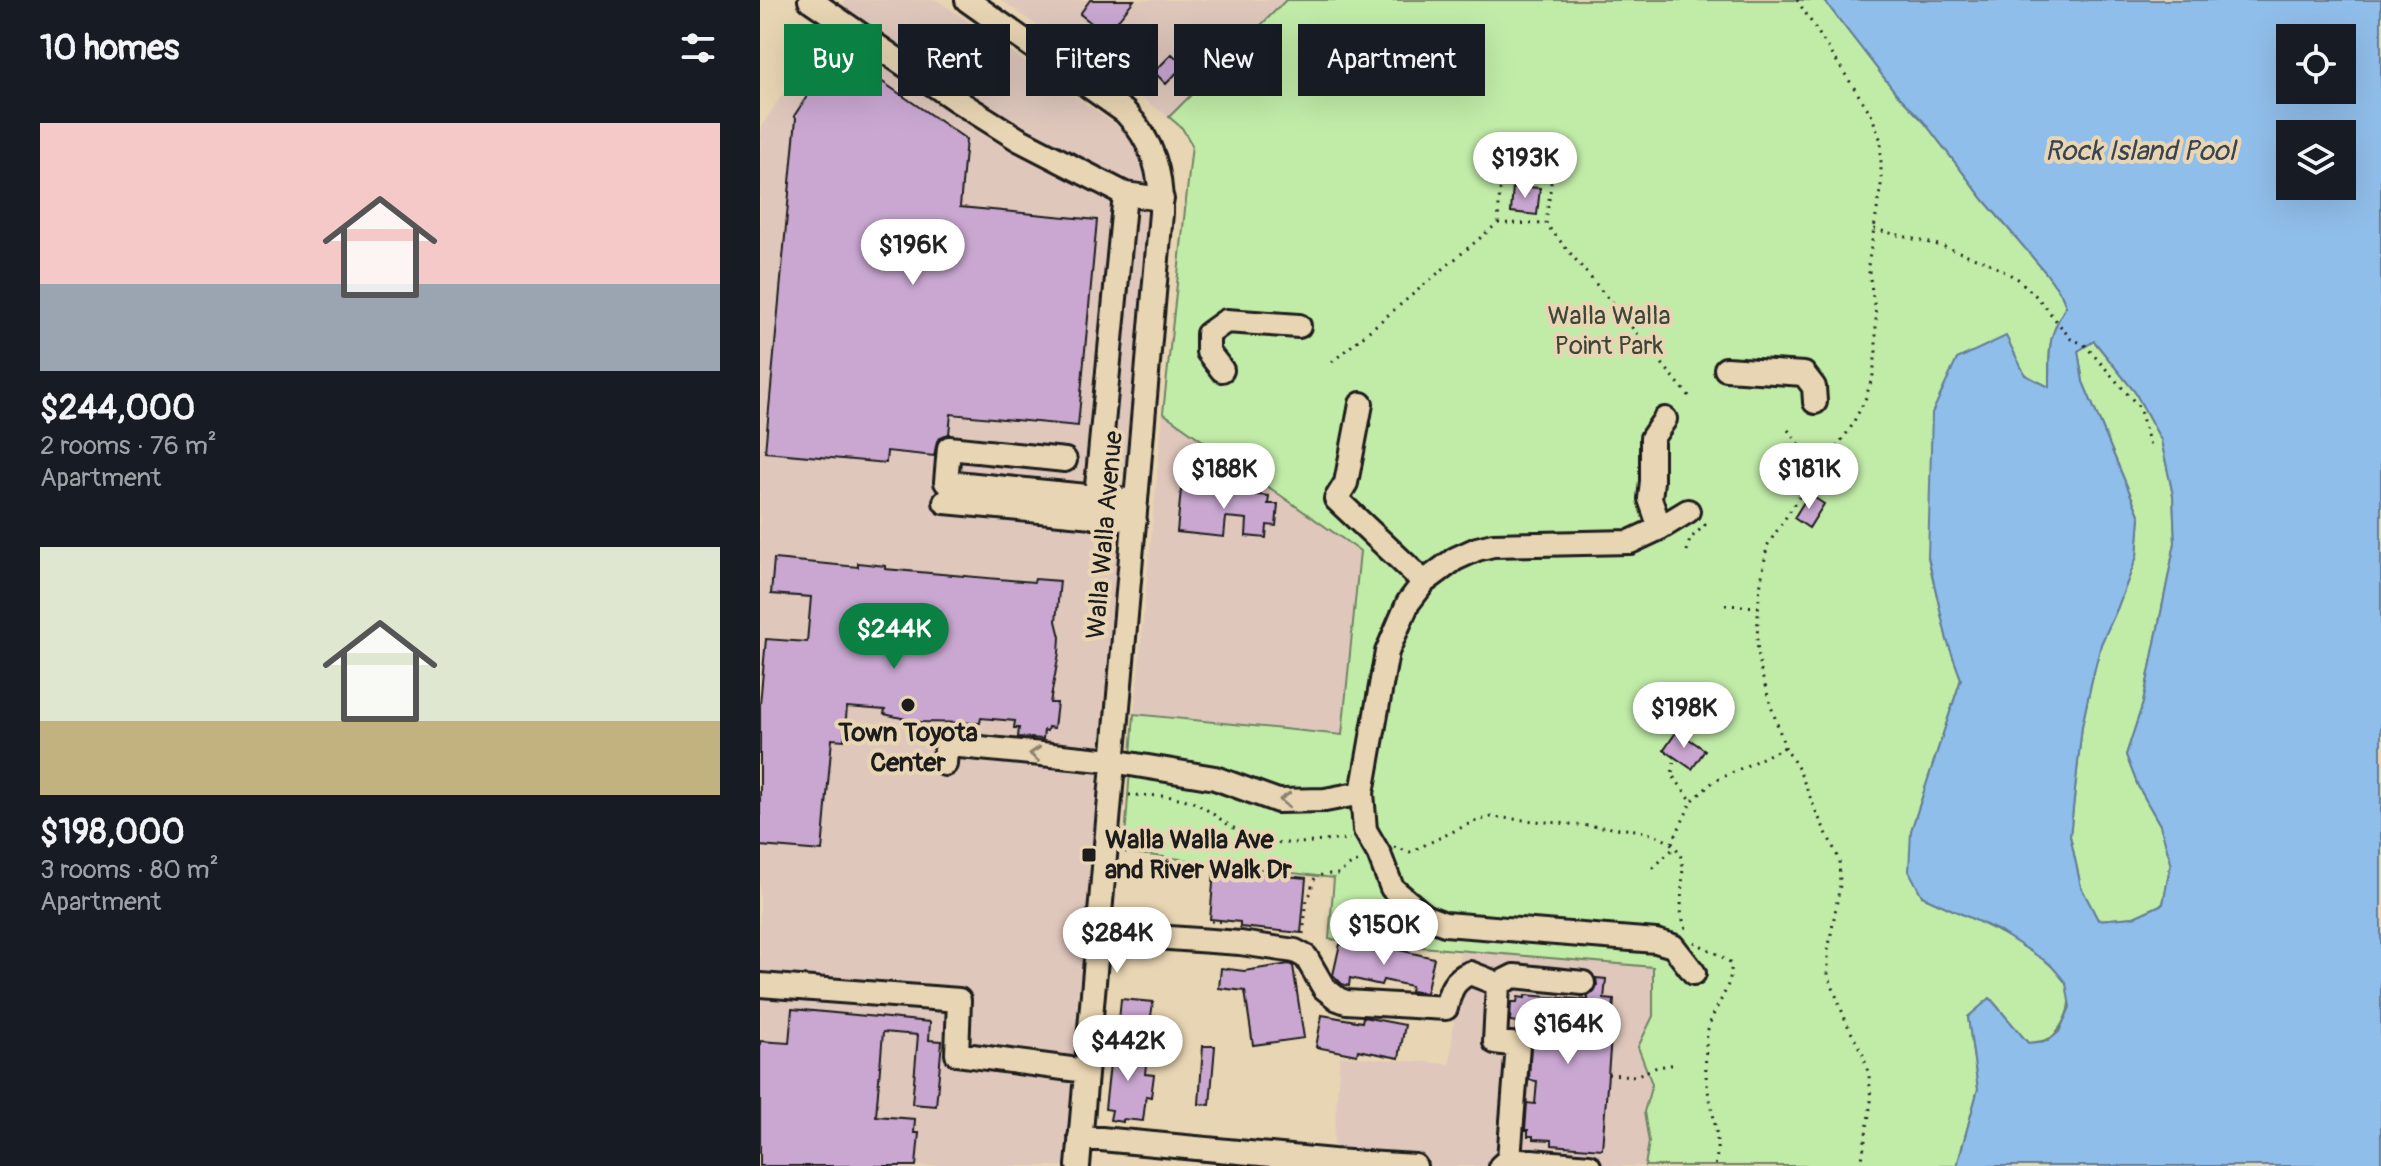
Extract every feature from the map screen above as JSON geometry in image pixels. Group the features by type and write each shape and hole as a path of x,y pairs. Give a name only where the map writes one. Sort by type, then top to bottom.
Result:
{"street":[{"name":"Walla Walla Avenue","path":"967,0 1125,112 1153,152 1162,199 1078,1166"},
{"path":"808,1 1018,139 1125,194 1162,199"},
{"path":"1095,507 1125,194"},
{"path":"1222,370 1208,352 1208,334 1226,321 1299,326"},
{"path":"1726,369 1804,374 1814,387 1815,402"},
{"path":"1361,404 1346,483 1336,499 1424,582"},
{"path":"1660,528 1650,499 1652,438 1665,419"},
{"path":"1065,460 949,448 946,482 1095,507"},
{"path":"945,502 1136,511"},
{"path":"1688,511 1630,542 1493,545 1477,549 1455,559 1424,582 1408,603 1387,652 1362,793 1365,830 1379,854 1392,888 1426,917 1445,924 1656,941 1673,946 1694,973"},
{"path":"945,764 946,749 950,745 1112,761 1215,778 1278,801 1325,800 1362,793"},
{"path":"1098,933 1240,943 1295,951 1306,957 1324,988 1338,999 1446,1008 1451,988 1460,977 1470,973 1498,984 1514,976 1583,983"},
{"path":"1498,984 1495,1042 1518,1045 1505,1163 1589,1166"},
{"path":"760,985 959,1000 957,1054 1086,1071"},
{"path":"1080,1137 1415,1166"}],"path":[{"path":"1797,0 1871,114 1881,141 1881,185 1868,266 1876,315 1873,375 1865,400 1850,429 1819,468 1767,546 1758,607 1757,644 1761,672 1785,747 1799,770 1839,859 1840,885 1828,951 1828,975 1869,1075 1871,1102 1861,1166"},
{"path":"1498,223 1501,170 1552,175 1546,224 1689,396"},
{"path":"1332,362 1498,223 1546,224"},
{"path":"1874,229 1942,246 1987,262 2018,279 2071,339 2084,344 2139,407 2151,449"},
{"path":"1788,430 1819,468"},
{"path":"1725,605 1758,607"},
{"path":"1653,868 1673,845 1692,801 1713,782 1785,747"},
{"path":"1674,762 1672,775 1692,801"},
{"path":"1110,792 1195,803 1240,832 1263,841 1285,843 1354,839"},
{"path":"1304,934 1307,899 1319,874 1340,874 1346,867 1394,846 1410,852 1473,822 1491,817 1654,834 1673,845 1683,856 1685,872 1681,912 1687,935 1731,964 1730,983 1711,1016 1707,1036 1707,1089 1713,1109 1715,1166"},
{"path":"1211,921 1231,923"},
{"path":"1608,1074 1635,1076 1657,1067 1677,1064"}],"shaded area":[{"path":"845,0 937,0 971,24 898,24 898,96 1010,96 1010,51 1026,62 1026,96 1075,96 1149,151 1157,168 1068,1166 760,1166 760,153 762,125 784,92 784,96 882,96 882,24 829,24"},
{"path":"1001,0 1286,0 1262,24 1174,24 1174,96 1190,96 1169,117 1139,96 1158,96 1158,24 1035,24"},
{"path":"1163,413 1360,551 1342,735 1134,714"},
{"path":"1460,951 1653,967 1653,1016 1638,1047 1652,1084 1644,1112 1649,1142 1645,1166 1332,1166 1340,1056 1450,1064"}],"green space":[{"name":"Walla Walla Point Park","path":"1286,0 1824,0 2061,294 2066,306 2050,345 2049,387 2025,375 2006,337 1928,557 1947,640 1961,679 1911,831 1922,896 2000,932 2039,956 2065,982 2069,995 2068,1009 2061,1025 2055,1035 2042,1041 2028,1043 1991,999 1968,1017 1978,1089 1957,1166 1645,1166 1649,1142 1644,1112 1652,1084 1638,1047 1653,1016 1653,967 1329,939 1334,878 1124,852 1134,714 1342,735 1360,551 1163,413 1192,145 1182,128 1169,117 1190,96 1282,96 1282,24 1262,24"},
{"path":"2094,341 2135,392 2161,440 2173,495 2175,543 2143,703 2126,755 2138,786 2160,825 2171,862 2163,904 2134,917 2098,920 2081,887 2070,836 2082,726 2091,684 2101,644 2137,556 2140,517 2083,382 2078,351"}],"water":[{"name":"Rock Island Pool","path":"1824,0 2381,0 2381,1166 1957,1166 1978,1089 1968,1017 1990,998 2028,1043 2048,1041 2059,1032 2070,1007 2066,983 2050,964 1997,930 1922,896 1909,871 1911,831 1961,679 1947,640 1928,557 1932,413 1957,359 2006,336 2025,375 2049,387 2052,337 2066,306 2046,273 1924,122 1896,93","holes":["2094,341 2135,392 2161,440 2173,495 2175,543 2143,703 2126,755 2138,786 2160,825 2171,862 2163,904 2134,917 2098,920 2081,887 2070,836 2082,726 2091,684 2101,644 2137,556 2140,517 2083,382 2078,351"]}],"building":[{"path":"1090,0 1134,0 1118,20 1124,24 1093,24 1080,14"},
{"path":"1172,54 1174,56 1174,76 1166,84 1158,76 1158,68"},
{"path":"882,82 898,93 898,96 903,96 966,139 960,207 1097,220 1078,426 951,414 949,434 937,441 934,456 887,451 886,463 765,452 794,116 807,96 882,96"},
{"path":"1513,186 1540,188 1537,215 1511,212"},
{"path":"1202,483 1236,487 1236,493 1269,496 1268,504 1278,504 1276,526 1267,525 1266,538 1246,536 1247,519 1226,517 1224,537 1177,532 1181,489 1201,491"},
{"path":"1809,494 1824,504 1809,528 1794,518"},
{"name":"Town Toyota Center","path":"774,559 858,567 858,563 885,566 885,569 1034,582 1035,579 1060,581 1056,621 1060,637 1059,653 1050,703 1057,703 1054,728 1044,730 1043,739 1018,737 1019,728 1014,728 1015,721 981,718 980,723 919,722 884,714 885,710 847,707 844,740 832,739 822,851 760,846 760,704 766,639 807,642 811,597 771,594"},
{"path":"1677,731 1705,750 1692,769 1664,750"},
{"path":"1214,872 1306,878 1301,933 1240,927 1240,922 1210,919"},
{"path":"1340,944 1384,954 1386,947 1434,958 1426,993 1410,991 1411,986 1383,980 1381,985 1350,978 1349,986 1342,984 1333,975"},
{"path":"1293,966 1304,1038 1253,1045 1245,991 1219,988 1221,968 1244,971"},
{"path":"1596,978 1606,979 1604,999 1614,1000 1602,1149 1552,1145 1552,1140 1533,1139 1525,1130 1527,1103 1535,1104 1537,1081 1529,1080 1531,1040 1526,1033 1516,1031 1517,1022 1510,1021 1511,1002 1517,1002 1518,997 1525,998 1525,995 1588,1000 1597,985"},
{"path":"1121,999 1153,1002 1150,1024 1119,1021"},
{"path":"792,1009 930,1022 929,1040 942,1041 936,1106 912,1104 918,1035 883,1032 876,1116 915,1119 914,1133 919,1133 916,1166 760,1166 760,1041 789,1043"},
{"path":"1322,1015 1362,1022 1363,1017 1405,1025 1399,1058 1358,1050 1357,1055 1316,1047"},
{"path":"1115,1043 1148,1047 1145,1074 1154,1075 1151,1097 1146,1096 1143,1121 1110,1120 1112,1110 1105,1109"},
{"path":"1203,1046 1215,1046 1210,1105 1199,1104"}],"place":[{"name":"Town Toyota Center","path":"908,705"},
{"name":"Walla Walla Ave and River Walk Dr","path":"1089,855"}]}
